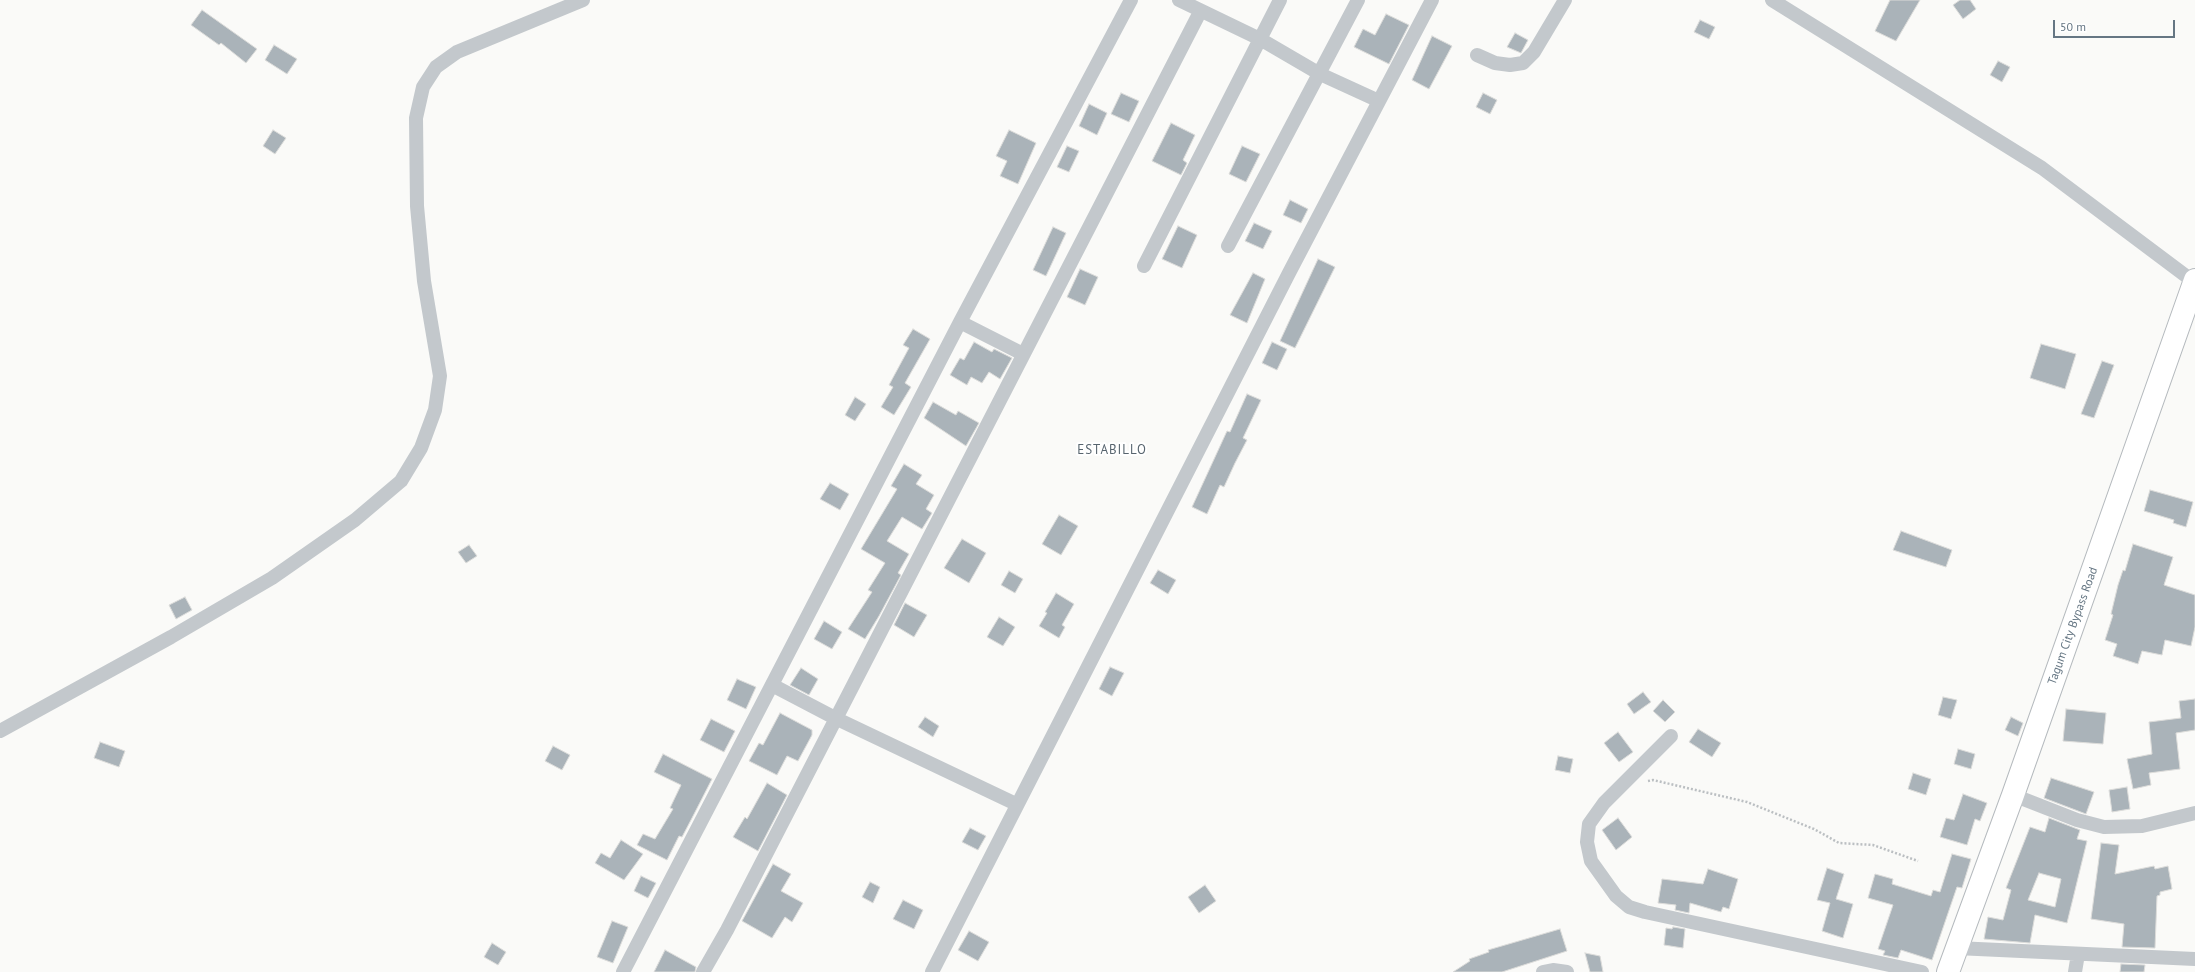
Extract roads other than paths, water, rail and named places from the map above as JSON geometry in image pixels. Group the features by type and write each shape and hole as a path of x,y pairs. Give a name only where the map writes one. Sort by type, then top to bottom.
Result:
{"main road":[{"name":"Tagum City Bypass Road","path":"1948,972 2013,795 2194,281"}],"street":[{"path":"0,730 172,637 272,578 355,520 401,481 421,448 435,410 440,376 424,281 417,206 416,118 423,87 436,67 457,52 583,0"},
{"path":"623,972 960,322 1131,0"},
{"path":"1179,0 1200,12 1260,39 1320,74 1379,101"},
{"path":"1144,266 1280,0"},
{"path":"1228,246 1358,0"},
{"path":"932,972 1016,804 1118,611 1285,280 1432,0"},
{"path":"1477,55 1495,63 1510,65 1523,62 1534,52 1564,0"},
{"path":"1772,0 2042,168 2194,281"},
{"path":"703,972 727,930 1200,12"},
{"path":"960,322 1023,354"},
{"path":"772,685 835,718 1016,804"},
{"path":"1671,736 1604,803 1589,824 1586,842 1591,861 1616,896 1629,907 1645,912 1922,972"},
{"path":"2013,795 2076,820 2104,827 2142,826 2195,813"},
{"path":"1956,948 2195,959"},
{"path":"2075,972 2078,954"},
{"path":"1542,972 1553,970 1567,972"}],"district":[{"name":"ESTABILLO","path":"1112,450"}]}
